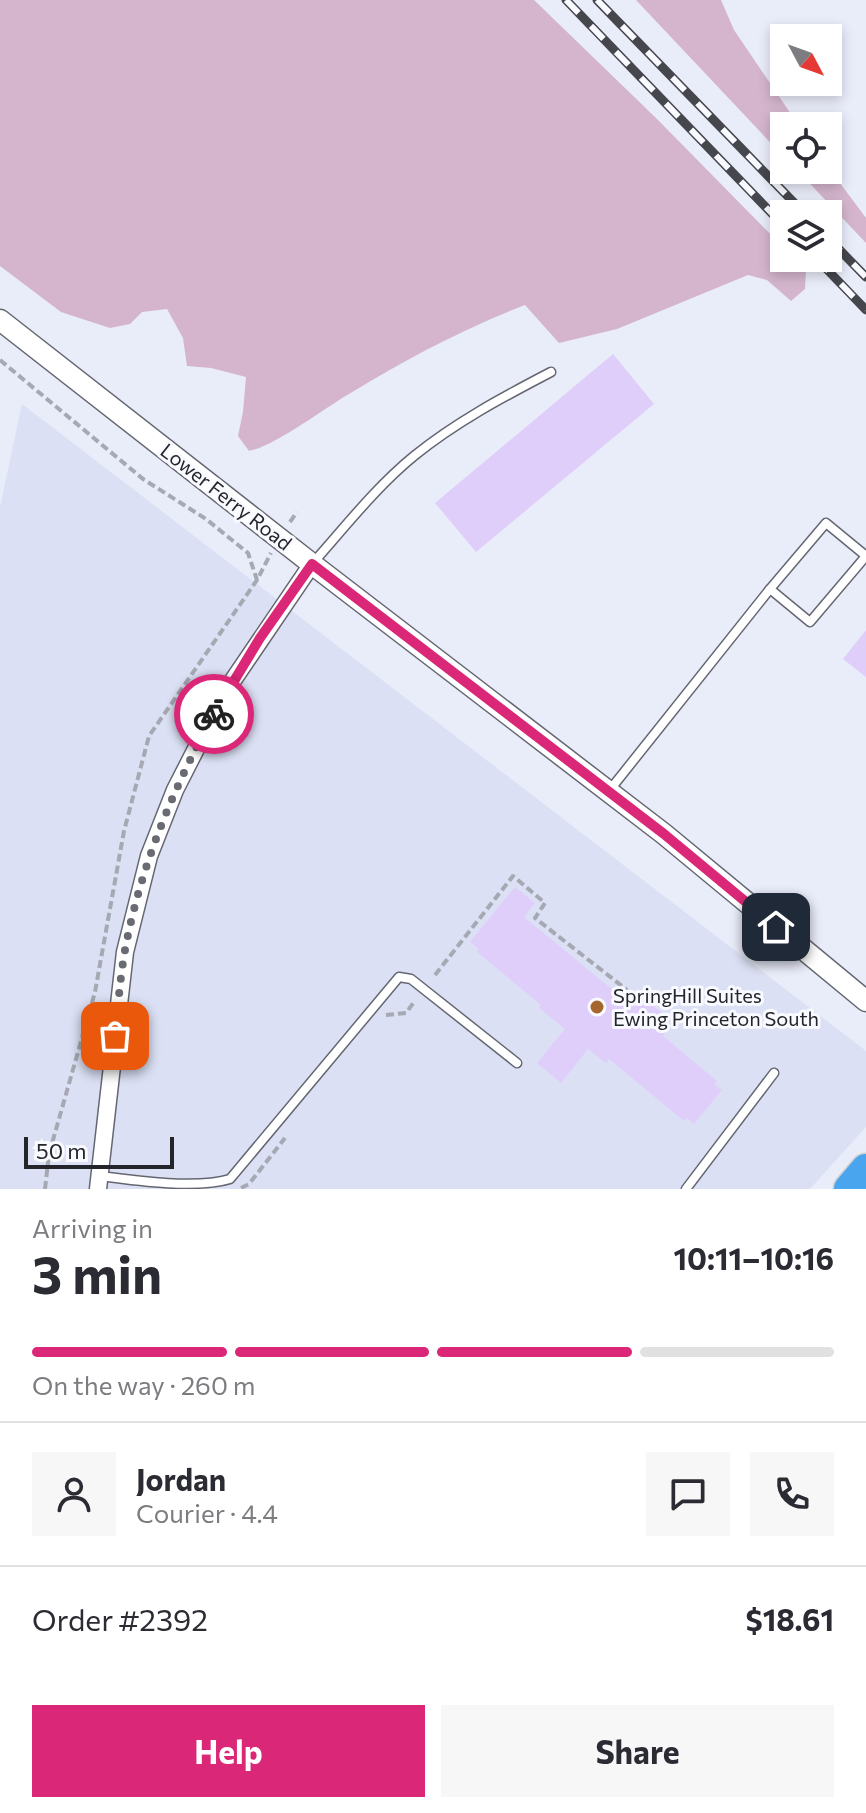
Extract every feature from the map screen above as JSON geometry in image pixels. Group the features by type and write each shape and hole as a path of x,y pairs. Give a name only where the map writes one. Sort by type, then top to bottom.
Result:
{"highway":[{"path":"849,1189 866,1169"}],"street":[{"name":"Lower Ferry Road","path":"0,320 608,791 866,1001"},
{"path":"99,1182 125,952 149,856 175,790 225,692 312,564"}],"lane":[{"path":"312,564 375,493 414,456 485,406 551,372"},
{"path":"608,791 770,589 826,523 866,556 810,622 770,589"},
{"path":"99,1182 198,1189 219,1185 230,1179 399,977 411,979 517,1063"},
{"path":"686,1189 774,1073"}],"path":[{"path":"0,360 143,479 206,519 248,553 257,580"},
{"path":"435,975 513,876 545,903 535,918 627,990"}],"shaded area":[{"path":"0,0 534,0 770,234 770,272 806,272 805,289 791,301 767,280 748,275 617,329 559,343 525,305 413,357 285,435 249,451 238,436 246,377 211,368 187,366 183,338 167,309 142,312 130,324 110,328 61,312 0,266"},
{"path":"636,0 721,0 734,30 770,83 770,96 779,96 790,112 770,112 770,142"},
{"path":"810,184 841,184 866,218 866,243 842,218 842,200 825,200"},
{"path":"22,404 866,1051 866,1127 810,1189 0,1189 0,507"}],"building":[{"path":"613,354 654,404 476,552 435,503"},
{"path":"866,630 866,677 843,659"},
{"name":"SpringHill Suites Ewing Princeton South","path":"515,887 535,903 524,917 630,1004 639,994 662,1013 654,1023 666,1032 663,1036 717,1081 714,1084 722,1090 694,1124 687,1118 684,1121 609,1059 606,1063 588,1049 561,1083 537,1063 565,1029 477,952 479,949 470,942"}],"railway":[{"path":"566,0 770,211"},
{"path":"597,0 791,200"},
{"path":"842,252 866,277"},
{"path":"829,272 866,310"}],"way so far":[{"path":"115,1036 125,952 149,856 175,790 214,714"}],"place":[{"name":"SpringHill Suites Ewing Princeton South","path":"597,1007"}],"route":[{"path":"214,714 260,638 312,564 664,834 776,927"}]}
